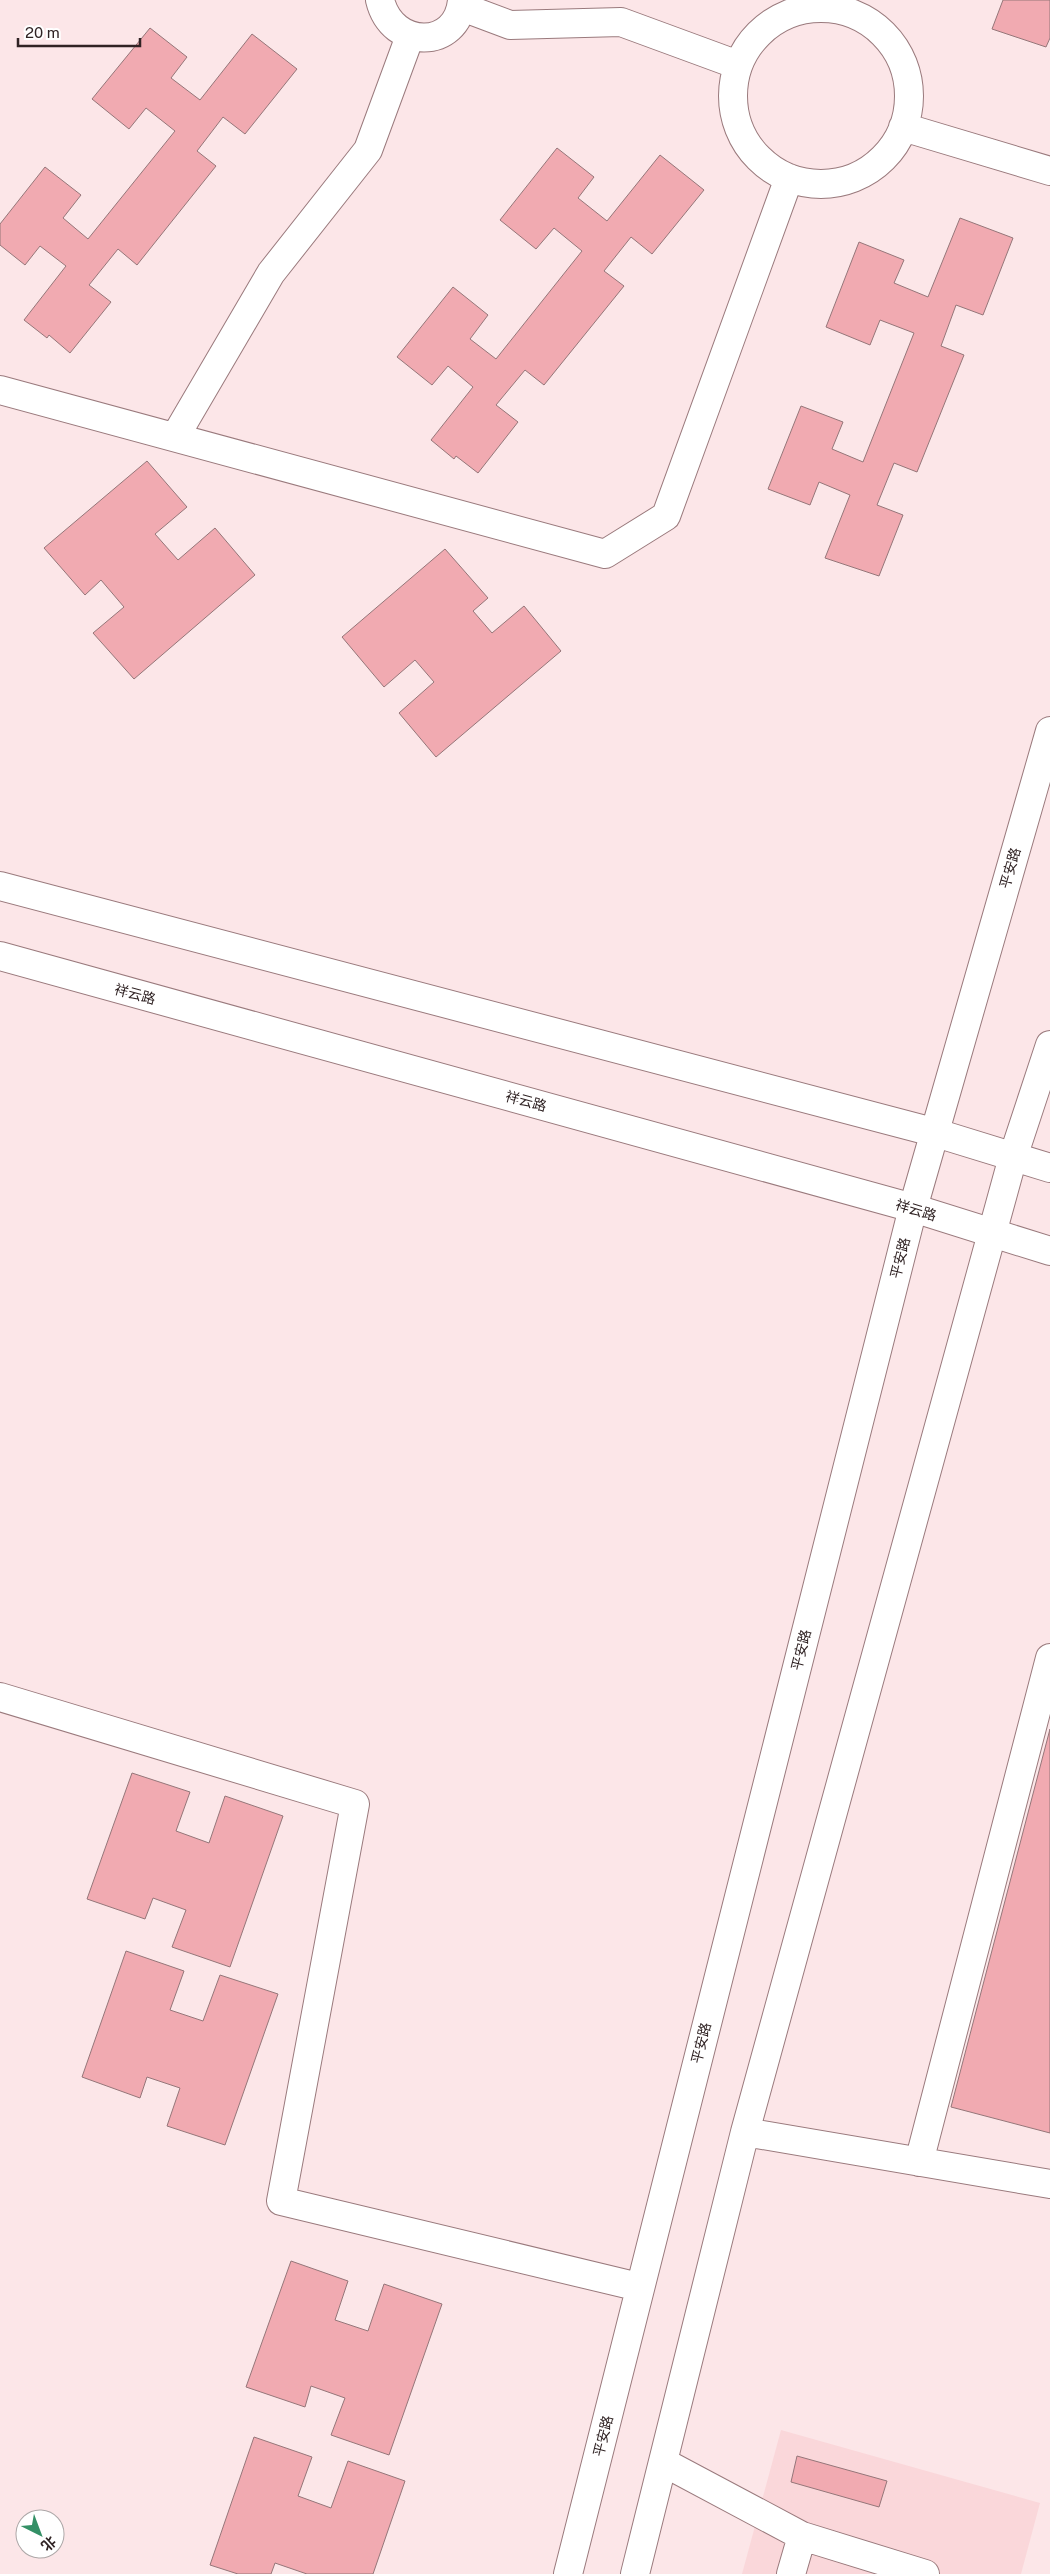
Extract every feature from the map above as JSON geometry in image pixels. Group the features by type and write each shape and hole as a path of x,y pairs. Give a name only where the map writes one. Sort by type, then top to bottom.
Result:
{"street":[{"path":"380,0 384,16 395,29 410,36 426,38 442,33 455,22 462,4 510,25 621,22 738,65"},
{"path":"854,6 889,40 901,59 908,81 908,104 903,126 892,147 881,158 856,176 834,183 812,183 789,178 769,167 752,152 740,132 734,110 733,87 738,65 749,44 765,28 785,16 807,8 854,6"},
{"path":"175,437 271,274 368,150 410,36"},
{"path":"903,126 1050,171"},
{"path":"0,390 604,554 666,516 789,178"},
{"name":"平安路","path":"568,2574 913,1208 933,1132 1050,731"},
{"path":"0,886 933,1132 1050,1168"},
{"name":"祥云路","path":"0,956 913,1208 993,1235 1050,1251"},
{"path":"635,2574 745,2132 1014,1157 1050,1045"},
{"path":"918,2162 1050,1658"},
{"path":"0,1697 355,1804 281,2202 639,2287"},
{"path":"745,2132 1050,2184"},
{"path":"662,2462 802,2536 862,2564 925,2574"},
{"path":"791,2574 802,2536"}],"shaded area":[{"path":"781,2430 1040,2503 1021,2574 742,2574"}],"building":[{"path":"1003,0 1050,0 1050,38 1046,47 992,29"},
{"path":"150,28 187,57 171,78 200,100 252,34 297,69 245,134 223,117 197,151 216,166 137,265 118,249 89,285 111,302 70,353 49,335 47,338 24,320 66,266 40,246 25,265 0,245 0,224 45,167 81,195 63,218 88,239 175,131 146,108 129,129 92,99"},
{"path":"557,148 594,177 578,198 607,221 660,155 704,190 652,254 631,237 604,271 624,286 544,385 525,370 496,405 518,422 478,473 456,456 454,459 431,440 473,387 448,366 432,385 397,357 453,287 488,315 470,339 496,359 582,251 554,228 536,249 500,220"},
{"path":"960,218 1013,238 983,315 956,305 941,346 964,355 917,472 894,463 877,505 903,515 879,576 825,558 850,495 819,482 810,505 768,489 801,406 843,422 832,449 863,462 914,333 880,320 870,345 826,327 859,242 904,260 894,283 928,297"},
{"path":"147,461 187,507 155,534 178,560 215,528 255,575 134,679 93,633 124,607 101,580 85,595 44,548"},
{"path":"445,549 488,598 473,611 492,633 524,606 561,651 436,757 399,713 434,682 415,660 384,687 342,637"},
{"path":"1050,1729 1050,2133 951,2107"},
{"path":"132,1773 190,1792 176,1831 209,1843 225,1796 283,1816 230,1967 172,1947 186,1910 153,1898 145,1919 87,1899"},
{"path":"126,1951 184,1971 170,2010 203,2021 220,1975 278,1994 225,2145 167,2126 180,2088 147,2077 140,2098 82,2077"},
{"path":"291,2261 348,2281 335,2320 368,2331 384,2284 442,2304 389,2455 331,2435 345,2398 311,2386 305,2407 246,2387"},
{"path":"254,2437 312,2457 298,2496 331,2508 348,2461 405,2481 373,2574 307,2574 275,2563 271,2574 238,2574 210,2565"},
{"path":"797,2456 887,2481 879,2507 791,2482"}]}
